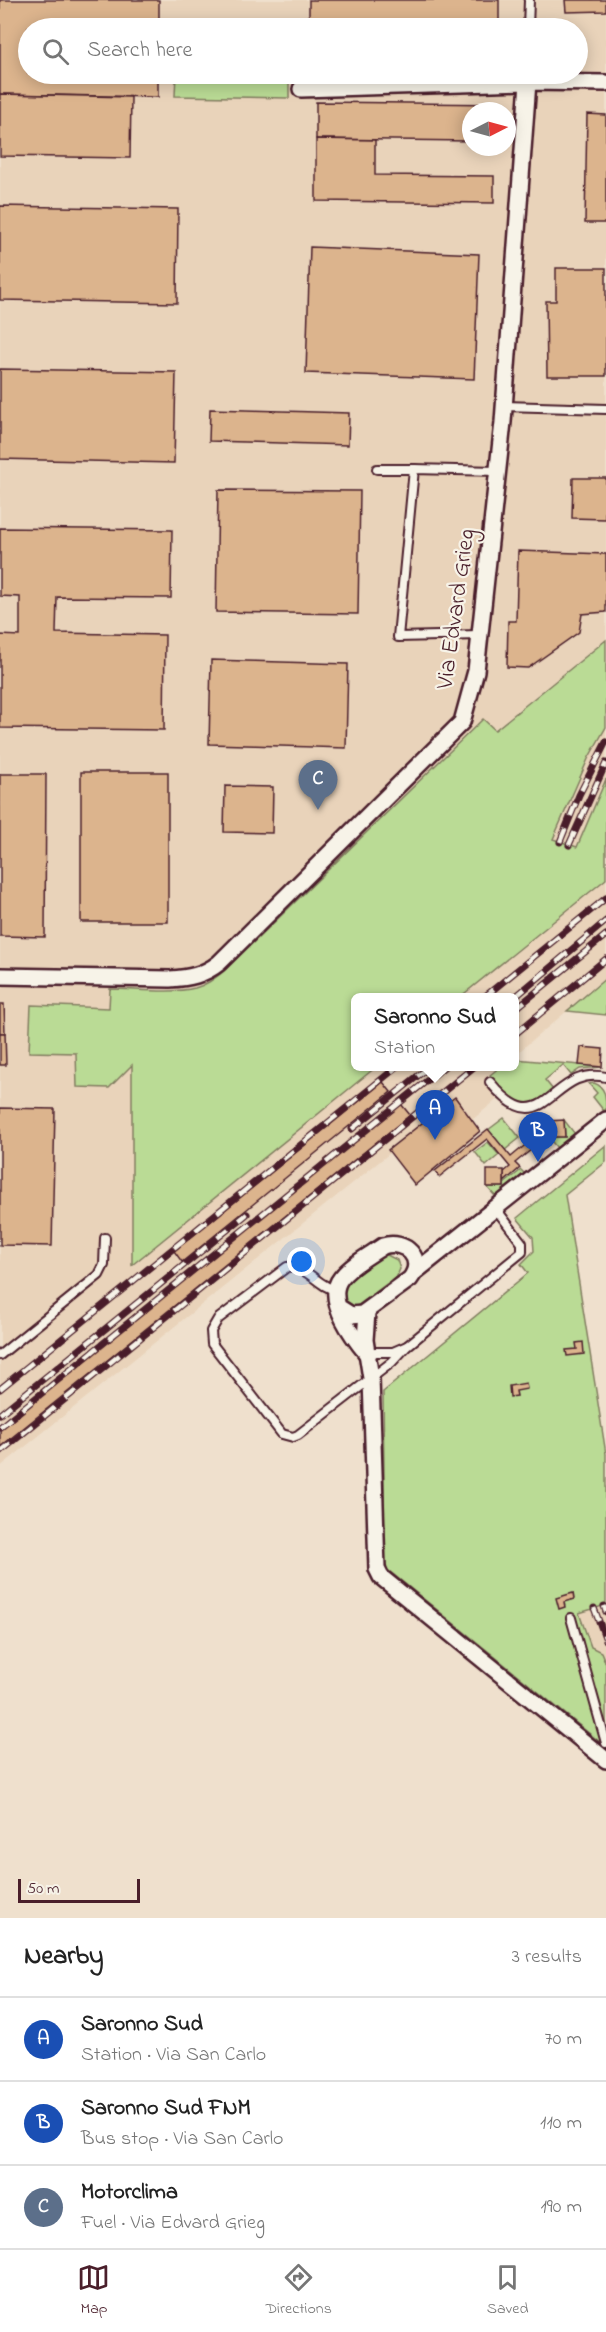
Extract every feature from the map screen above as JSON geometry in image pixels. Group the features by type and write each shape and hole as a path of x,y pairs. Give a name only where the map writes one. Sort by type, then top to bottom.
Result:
{"street":[{"path":"588,81 606,82"},
{"path":"301,89 404,84"},
{"name":"Via Edvard Grieg","path":"0,976 171,979 194,977 212,969 462,722 476,671 504,406 528,84"},
{"path":"340,1308 351,1315 367,1312 606,1120"},
{"path":"369,1352 353,1336 336,1299 336,1290 342,1276 383,1246 391,1243 408,1249 413,1255 416,1272"},
{"path":"408,1249 442,1253"},
{"path":"367,1312 371,1378 375,1562 381,1577 606,1757"}],"lane":[{"path":"528,18 529,0"},
{"path":"504,406 606,409"},
{"path":"377,469 497,471"},
{"path":"414,469 398,637 479,635"},
{"path":"490,1082 509,1104 528,1108 538,1106 580,1076 606,1077"},
{"path":"336,1290 322,1285 301,1269 287,1267 218,1319 211,1331 212,1344 282,1434 287,1437 298,1435 396,1359 407,1346 522,1252 522,1243 496,1209"},
{"path":"0,1355 99,1275 104,1265 105,1239"},
{"path":"369,1352 393,1352 407,1346"},
{"path":"571,1618 606,1743"}],"shaded area":[{"path":"0,0 606,0 606,640 494,730 483,719 209,983 177,990 111,989 109,1008 31,1005 77,1053 132,1064 133,1265 371,1071 495,1071 490,1075 505,1093 472,1120 480,1131 415,1185 390,1153 0,1467"},
{"path":"606,727 606,779 576,848 553,839 588,759"},
{"path":"606,879 606,978 519,1052 519,993 466,993"},
{"path":"606,1605 606,1664 601,1652 591,1647 579,1612"}],"green space":[{"path":"176,84 289,84 289,98 175,96"},
{"path":"606,640 606,727 588,759 553,839 577,847 606,779 606,879 465,993 351,993 351,1071 371,1071 132,1265 132,1065 109,1088 77,1087 76,1053 29,1052 31,1005 109,1008 110,989 175,991 195,988 210,981 223,972 483,719 495,730"},
{"path":"606,978 606,1015 567,1011"},
{"path":"519,1059 602,1067 580,1069 571,1075 563,1065 545,1080 553,1090 543,1098 525,1103 511,1098 490,1075 495,1071 519,1071"},
{"path":"594,1083 601,1087 604,1093 606,1109 604,1111 593,1097 597,1093 589,1084"},
{"path":"504,1118 520,1138 505,1150 488,1130"},
{"path":"564,1120 575,1134 557,1148 548,1137 565,1137"},
{"path":"488,1142 499,1155 486,1166 475,1152"},
{"path":"606,1145 606,1162 565,1195 606,1454 606,1605 579,1613 591,1647 601,1652 606,1664 606,1747 388,1570 385,1562 383,1392 528,1273 521,1264 534,1251 533,1237 517,1218"},
{"path":"521,1170 525,1174 496,1197 487,1187 504,1187 504,1184"},
{"path":"387,1255 397,1260 400,1269 397,1276 357,1306 350,1307 345,1303 341,1290 345,1284 380,1257"}],"building":[{"path":"0,0 159,0 159,18 18,18 18,84 158,84 158,97 0,94"},
{"path":"309,0 499,0 499,18 309,18"},
{"path":"565,0 606,0 606,11 566,12"},
{"path":"0,94 131,97 130,158 0,156"},
{"path":"316,102 462,104 462,141 316,139"},
{"path":"587,114 606,115 606,223 585,223"},
{"path":"316,139 375,140 375,175 494,176 494,203 316,201"},
{"path":"0,206 178,209 177,303 0,300"},
{"path":"310,247 479,254 474,379 306,373"},
{"path":"556,268 606,268 606,376 547,376 546,301 556,301"},
{"path":"0,369 176,372 174,463 0,459"},
{"path":"210,409 349,413 348,445 209,441"},
{"path":"573,478 606,478 605,519 572,518"},
{"path":"218,490 360,491 358,614 216,612"},
{"path":"0,528 172,530 171,598 57,597 56,633 165,635 164,730 0,728 0,635 20,636 20,597 0,596"},
{"path":"518,551 606,554 606,612 582,614 579,632 528,668 507,667 508,621 516,621"},
{"path":"211,660 348,664 346,748 209,744"},
{"path":"81,772 168,772 168,922 81,922"},
{"path":"0,774 46,774 45,937 0,936"},
{"path":"225,786 273,787 272,833 224,832"},
{"path":"0,1004 4,1004 5,1033 0,1033"},
{"path":"0,1033 5,1033 6,1065 0,1065"},
{"path":"581,1047 603,1049 602,1067 579,1065"},
{"path":"383,1082 391,1092 182,1262 174,1251"},
{"path":"455,1097 480,1131 415,1185 388,1150"},
{"path":"401,1104 410,1115 0,1447 0,1430"},
{"path":"0,1108 55,1109 52,1246 0,1245"},
{"path":"564,1120 565,1137 548,1137 547,1121"},
{"path":"548,1126 548,1136 515,1163 520,1168 504,1182 504,1172 510,1167 487,1139 439,1177 435,1171 488,1129 511,1157"},
{"path":"487,1170 504,1170 504,1187 487,1187"},
{"path":"583,1342 584,1354 567,1356 566,1350 577,1349 576,1343"},
{"path":"526,1383 527,1389 516,1391 517,1396 510,1397 509,1386"},
{"path":"573,1593 574,1599 564,1602 565,1607 559,1609 556,1598"}],"railway":[{"path":"560,842 579,795 606,742"},
{"path":"569,845 606,763"},
{"path":"489,993 606,898"},
{"path":"519,994 606,921"},
{"path":"519,1006 606,935"},
{"path":"519,1031 606,959"},
{"path":"0,1389 392,1071"},
{"path":"352,1129 424,1071"},
{"path":"0,1427 439,1071"},
{"path":"0,1452 469,1071"},
{"path":"0,1414 247,1214"},
{"path":"604,1606 606,1612"},
{"path":"594,1608 606,1640"}],"place":[{"name":"Motorclima","path":"318,810"},
{"name":"Saronno Sud","path":"435,1140"},
{"name":"Saronno Sud FNM","path":"538,1162"}]}
